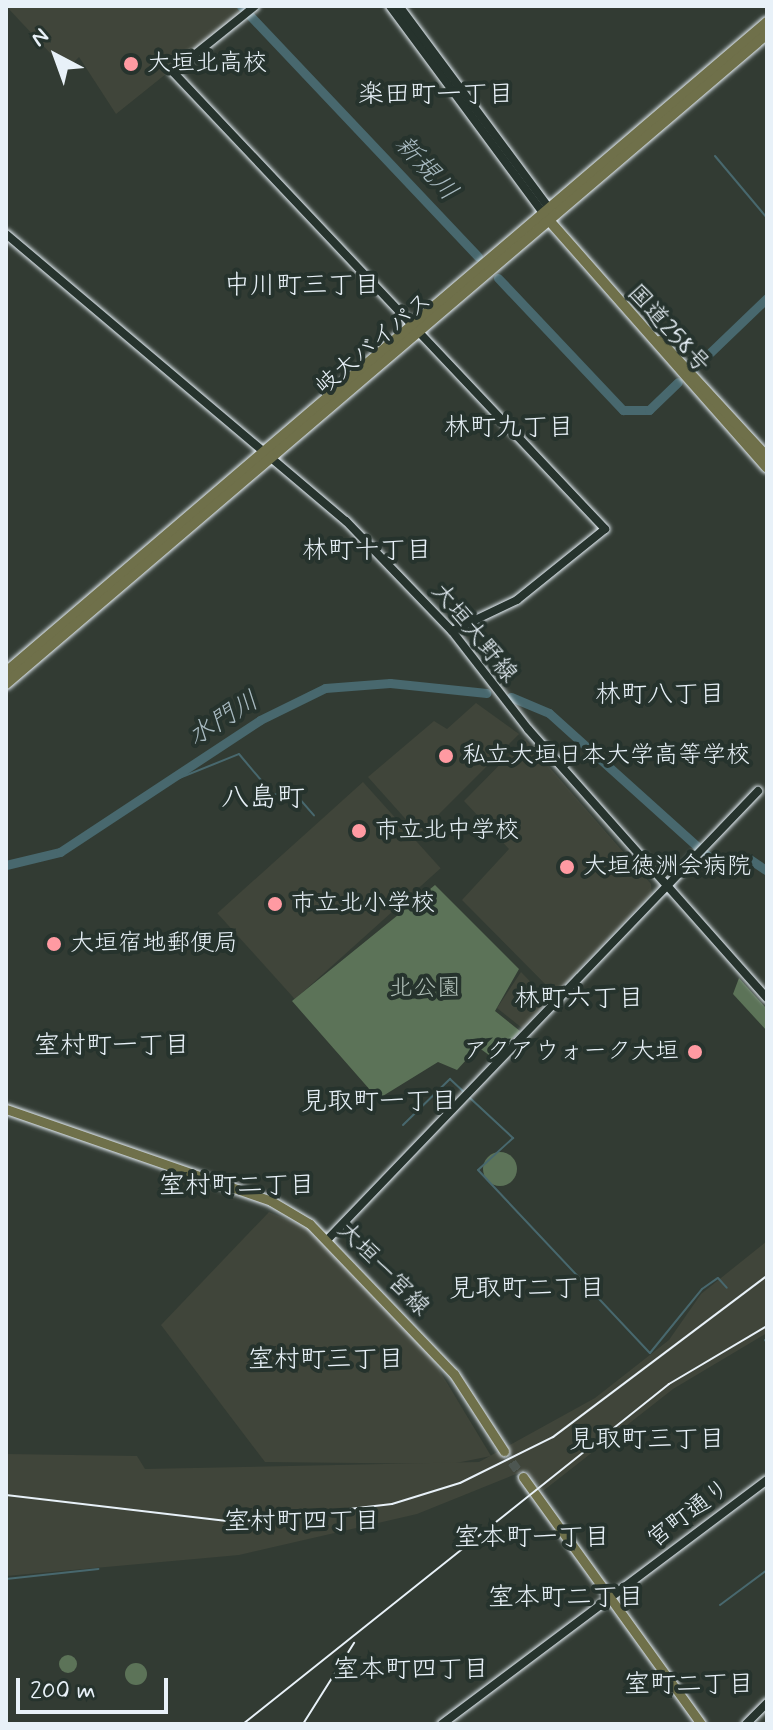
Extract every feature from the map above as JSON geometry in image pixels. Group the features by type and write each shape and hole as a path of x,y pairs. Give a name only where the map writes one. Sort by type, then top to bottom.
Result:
{"highway":[{"name":"岐大バイパス","path":"549,214 767,22"},
{"name":"岐大バイパス","path":"6,684 415,328 767,34"},
{"name":"国道258号","path":"549,214 767,457"},
{"name":"国道258号","path":"549,214 767,468"},
{"name":"岐大バイパス","path":"6,672 270,453"}],"main road":[{"name":"大垣一宮線","path":"6,1109 271,1201 328,1239 454,1374 504,1451"},
{"path":"523,1477 701,1724"}],"street":[{"path":"390,6 549,214"},
{"path":"399,6 549,214"},
{"path":"250,10 173,72 605,529 517,600 452,631"},
{"name":"大垣大野線","path":"6,234 270,453 452,631 665,886 767,998"},
{"path":"328,1239 758,791"},
{"name":"宮町通り","path":"442,1724 767,1480"},
{"path":"746,1724 767,1703"}],"shaded area":[{"name":"大垣北高校","path":"6,6 236,6 242,13 116,114 79,57 66,70"},
{"name":"私立大垣日本大学高等学校","path":"476,703 519,734 419,834 368,777 434,721 447,729"},
{"path":"525,739 651,884 652,893 555,994 462,900 509,849 464,801"},
{"path":"363,782 441,868 295,999 217,913"},
{"path":"521,972 549,1001 522,1028 497,1008"},
{"path":"269,1212 308,1228 429,1353 491,1456 451,1464 265,1462 161,1325"},
{"path":"767,1241 767,1333 673,1389 543,1491 526,1470 417,1514 239,1555 6,1576 6,1454 137,1456 145,1469 479,1462 595,1398 669,1340 701,1294"}],"green space":[{"name":"北公園","path":"435,885 519,969 495,1011 520,1031 493,1058 478,1047 457,1070 438,1062 378,1099 292,1001"},
{"path":"739,978 767,1009 767,1031 733,994"},
{"path":"500,1152 512,1157 517,1169 512,1181 500,1186 488,1181 483,1169 488,1157"},
{"path":"68,1655 77,1664 68,1673 59,1664"},
{"path":"136,1663 144,1666 147,1674 144,1682 136,1685 128,1682 125,1674 128,1666"}],"waterway":[{"name":"新規川","path":"241,6 478,257"},
{"path":"715,156 767,218"},
{"name":"新規川","path":"498,278 623,410 649,410 678,382"},
{"name":"新規川","path":"694,368 767,298"},
{"name":"水門川","path":"6,865 60,852 260,720 325,688 390,683 486,693"},
{"name":"水門川","path":"511,697 549,713 710,858 748,858 767,871"},
{"path":"157,787 239,754 271,792"},
{"path":"274,795 291,789 314,815"},
{"path":"403,1125 450,1079 464,1092"},
{"path":"470,1098 513,1138 478,1170 650,1353 702,1289 718,1278 727,1288"},
{"path":"6,1579 98,1569"},
{"path":"720,1605 767,1570"}],"tunnel":[{"path":"504,1451 523,1477"}],"railway":[{"path":"6,1495 237,1522 392,1504 460,1483 553,1437 767,1276"},
{"path":"243,1724 669,1384 767,1326"},
{"path":"303,1724 354,1643"}],"place":[{"name":"大垣北高校","path":"131,64"},
{"name":"私立大垣日本大学高等学校","path":"446,756"},
{"name":"市立北中学校","path":"359,831"},
{"name":"大垣徳洲会病院","path":"567,867"},
{"name":"市立北小学校","path":"275,904"},
{"name":"大垣宿地郵便局","path":"54,944"},
{"name":"アクアウォーク大垣","path":"695,1052"}],"district":[{"name":"楽田町一丁目","path":"436,96"},
{"name":"中川町三丁目","path":"302,287"},
{"name":"林町九丁目","path":"509,429"},
{"name":"林町十丁目","path":"367,552"},
{"name":"林町八丁目","path":"660,696"},
{"name":"八島町","path":"263,799"},
{"name":"林町六丁目","path":"579,1000"},
{"name":"室村町一丁目","path":"112,1047"},
{"name":"見取町一丁目","path":"379,1103"},
{"name":"室村町二丁目","path":"237,1187"},
{"name":"見取町二丁目","path":"527,1290"},
{"name":"室村町三丁目","path":"326,1361"},
{"name":"見取町三丁目","path":"647,1441"},
{"name":"室村町四丁目","path":"302,1523"},
{"name":"室本町一丁目","path":"532,1539"},
{"name":"室本町二丁目","path":"566,1599"},
{"name":"室本町四丁目","path":"411,1671"},
{"name":"室町二丁目","path":"689,1686"}]}
